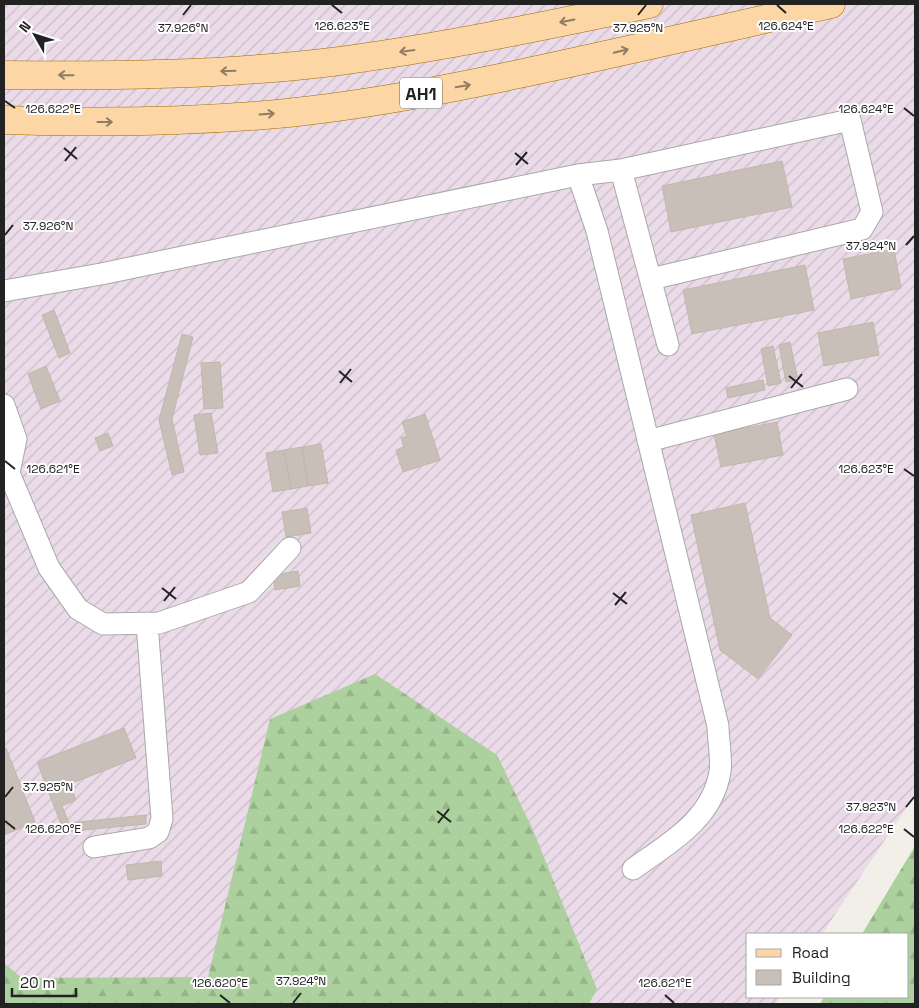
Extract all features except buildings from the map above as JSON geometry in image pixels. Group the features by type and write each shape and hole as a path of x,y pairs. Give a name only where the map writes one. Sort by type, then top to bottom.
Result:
{"main road":[{"name":"AH1","path":"4,75 115,76 237,71 332,62 438,46 649,4"},
{"name":"AH1","path":"4,120 69,122 177,121 279,114 378,101 475,83 831,4"}],"street":[{"path":"4,291 101,274 578,175 621,170 850,120 872,212 862,229 651,279"},
{"path":"621,170 668,345"},
{"path":"578,175 596,231 718,726 720,772 709,804 688,830 633,869"},
{"path":"648,441 847,389"},
{"path":"4,405 16,439 10,473 49,568 78,609 103,624 159,623 249,592 290,548"},
{"path":"94,847 149,838 158,832 162,819 147,623"}],"shaded area":[{"path":"4,4 915,4 915,795 823,933 746,933 746,998 779,998 775,1004 539,1004 377,973 4,1004"}],"green space":[{"path":"375,674 497,755 533,830 597,989 589,1004 4,1004 4,963 22,978 208,977 270,719"},
{"path":"915,846 915,1004 820,1004 823,998 909,998 909,933 863,933"}]}
